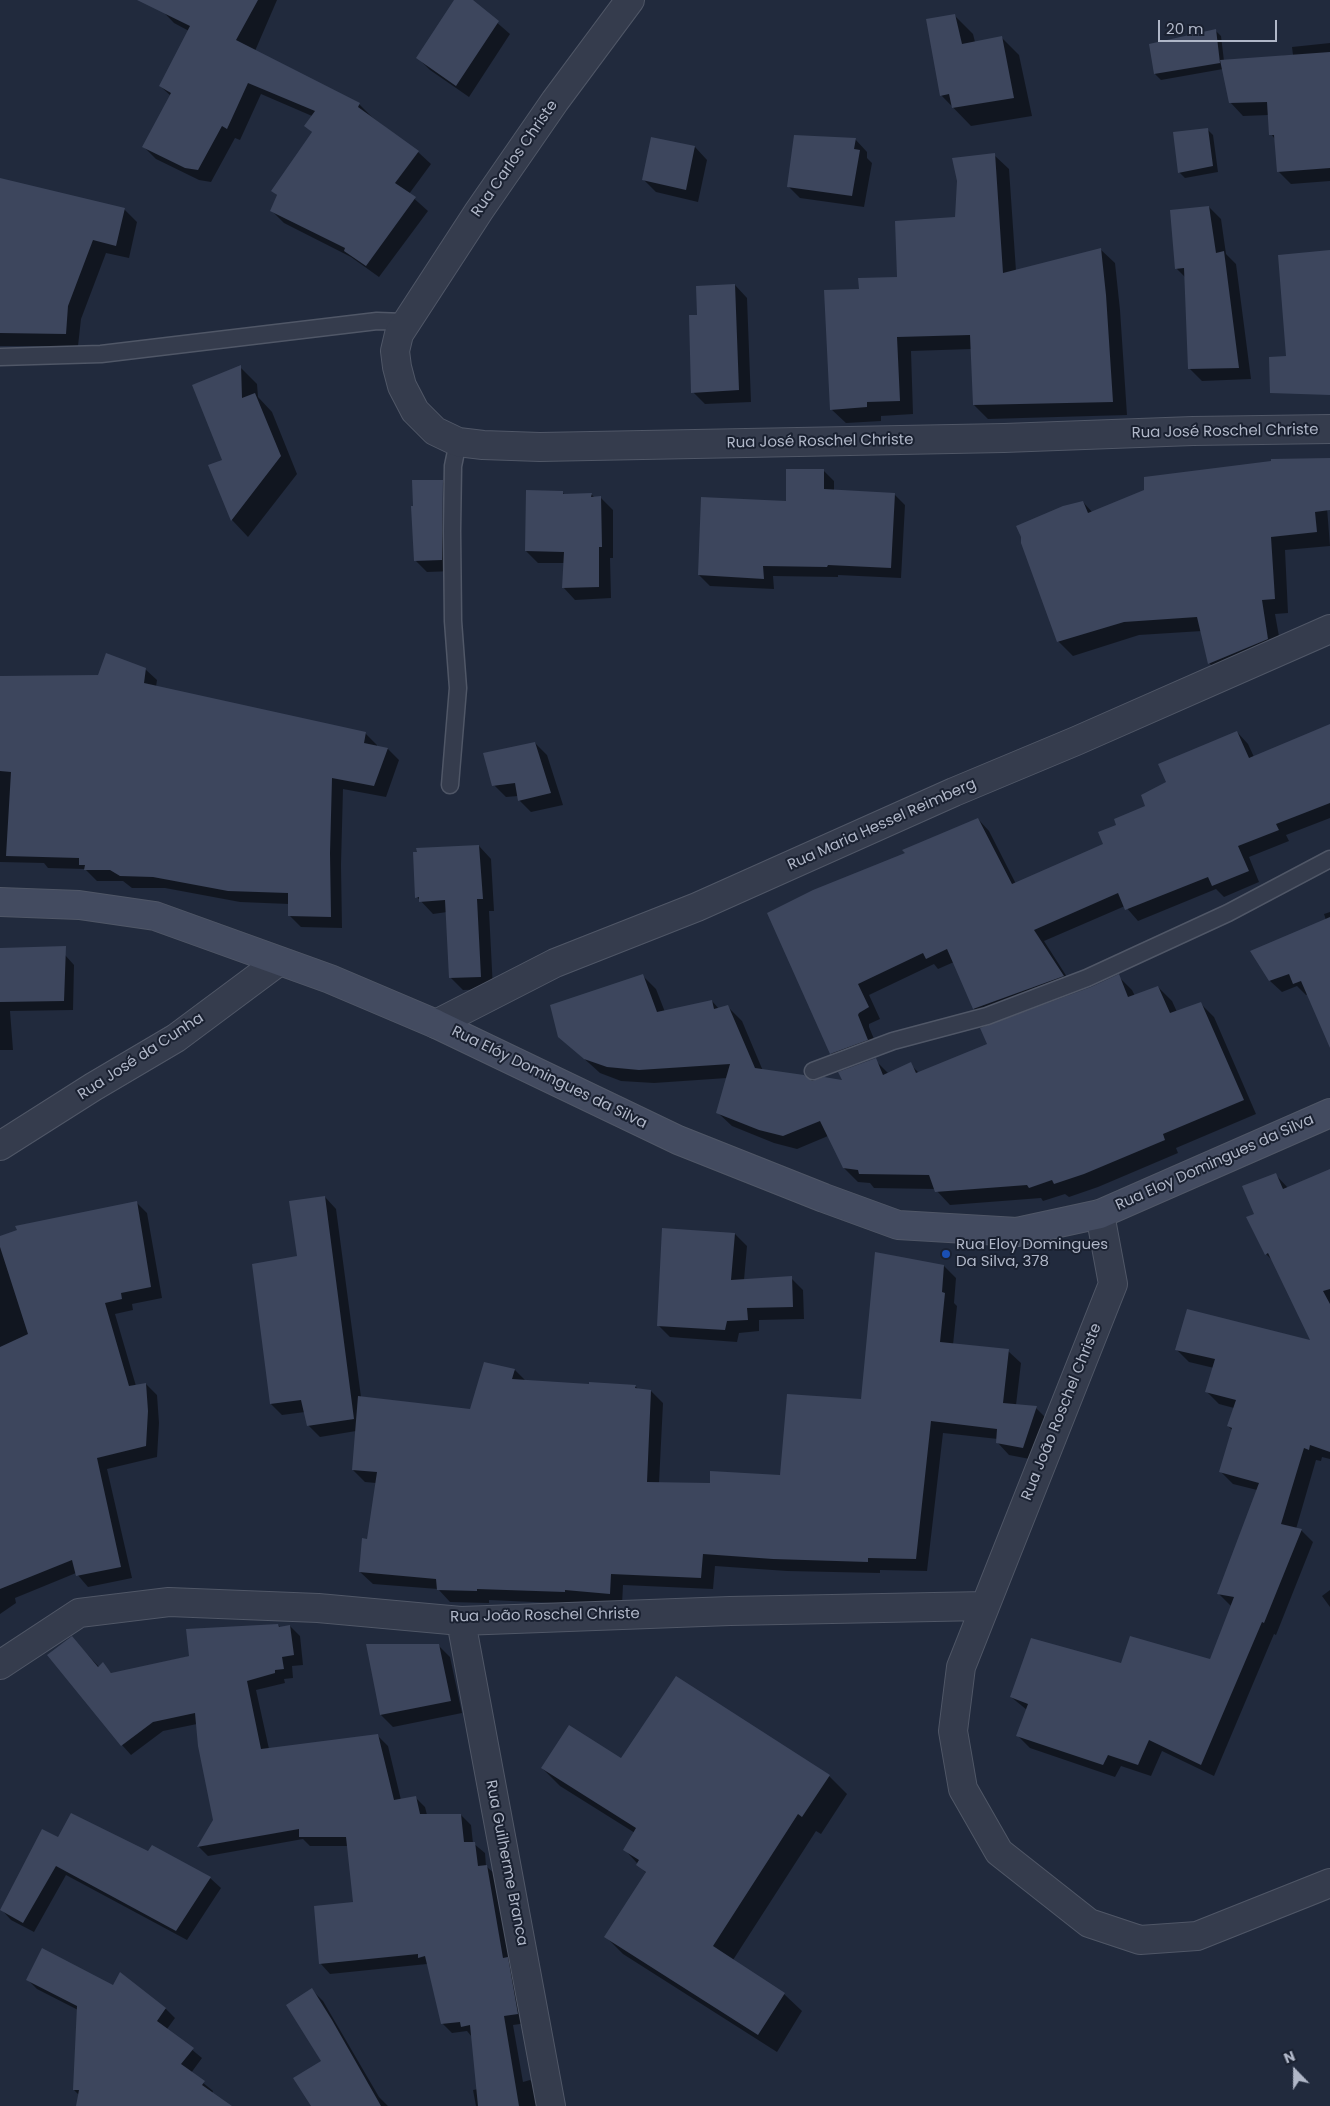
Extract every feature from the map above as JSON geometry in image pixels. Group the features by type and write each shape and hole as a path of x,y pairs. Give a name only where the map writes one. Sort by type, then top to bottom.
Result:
{"main road":[{"name":"Rua Elóy Domingues da Silva","path":"0,902 79,905 155,916 278,962 330,979 436,1024 678,1140 898,1225 1017,1232 1100,1214"},
{"name":"Rua Eloy Domingues da Silva","path":"1100,1214 1330,1113"}],"street":[{"name":"Rua Carlos Christe","path":"405,322 555,101 630,0"},
{"name":"Rua José Roschel Christe","path":"405,322 399,334 395,351 402,386 415,411 435,431 458,442 483,445 540,447 685,445 1330,429"},
{"name":"Rua Maria Hessel Reimberg","path":"436,1024 555,963 697,907 954,792 1330,629"},
{"name":"Rua José da Cunha","path":"0,1146 93,1087 176,1038 278,962"},
{"name":"Rua João Roschel Christe","path":"1100,1214 1113,1284 960,1667 952,1731 963,1789 999,1852 1089,1923 1140,1940 1196,1936 1330,1883"},
{"name":"Rua João Roschel Christe","path":"0,1664 79,1613 169,1602 318,1608 461,1620 720,1611 985,1606"},
{"name":"Rua Guilherme Branca","path":"461,1620 552,2106"}],"lane":[{"path":"0,357 100,354 377,321 405,322"},
{"path":"450,785 458,688 453,621 452,531 453,466 458,442"},
{"path":"812,1071 894,1041 987,1016 1079,981 1228,913 1330,859"}],"building":[{"path":"137,0 258,0 236,40 360,103 358,107 419,151 395,183 416,197 366,266 344,251 345,248 270,211 277,195 271,191 312,132 304,126 315,111 248,83 227,129 222,126 198,170 185,168 142,147 171,93 159,86 190,26"},
{"path":"454,0 473,0 499,21 456,86 416,58"},
{"path":"955,14 962,44 1002,36 1014,98 952,108 949,94 940,96 926,19"},
{"path":"1216,29 1220,63 1154,74 1149,44"},
{"path":"1330,52 1330,168 1277,172 1274,135 1269,135 1267,102 1229,103 1220,60"},
{"path":"1208,128 1213,166 1178,173 1173,132"},
{"path":"794,135 856,138 854,149 860,150 852,196 787,187"},
{"path":"651,137 695,146 686,190 642,180"},
{"path":"995,153 1003,273 1101,248 1113,402 973,405 970,335 897,337 900,401 867,402 867,407 830,410 824,290 859,289 858,278 897,277 895,221 955,217 957,181 952,158"},
{"path":"0,178 125,208 116,246 93,240 68,306 66,334 0,333"},
{"path":"1209,206 1216,253 1224,251 1239,368 1188,369 1184,268 1175,269 1170,210"},
{"path":"1330,250 1330,395 1270,393 1269,357 1286,356 1278,255"},
{"path":"735,284 739,390 691,393 689,315 697,315 696,286"},
{"path":"241,365 242,398 255,393 281,456 231,521 208,465 222,460 192,385"},
{"path":"1330,458 1330,510 1315,512 1317,532 1271,537 1275,599 1262,600 1268,639 1208,664 1197,617 1124,622 1057,642 1016,526 1063,506 1083,501 1088,513 1144,490 1144,477 1271,461 1271,459"},
{"path":"786,469 824,469 824,489 895,493 891,568 828,565 827,567 763,566 764,579 698,575 701,497 786,501"},
{"path":"412,480 443,480 442,560 414,561 411,506 413,506"},
{"path":"526,490 563,491 563,494 592,493 591,497 601,496 602,547 599,547 599,587 562,588 564,552 525,551"},
{"path":"106,653 146,668 144,683 366,732 364,743 388,748 374,786 332,778 331,917 288,916 288,893 228,891 153,877 120,876 110,870 84,870 85,865 79,865 79,858 6,856 11,772 0,771 0,676 98,675"},
{"path":"1330,724 1330,803 1276,824 1279,830 1238,846 1249,871 1212,886 1208,877 1125,910 1118,893 1034,930 1064,976 973,1009 947,949 926,959 923,953 858,984 869,1007 858,1015 868,1040 830,1054 767,913 813,890 905,853 902,850 978,818 1012,884 1103,844 1098,832 1116,825 1114,819 1145,806 1141,795 1166,782 1158,764 1237,731 1249,758"},
{"path":"535,742 551,793 518,801 515,783 492,786 483,753"},
{"path":"479,845 483,899 477,899 481,977 449,978 445,900 419,902 419,897 415,898 413,852 417,852 416,848"},
{"path":"1330,917 1330,1048 1301,981 1293,984 1289,974 1269,981 1250,951"},
{"path":"66,946 64,1001 0,1002 0,948"},
{"path":"643,974 657,1012 712,1000 714,1009 728,1005 755,1068 804,1075 812,1081 824,1077 842,1080 838,1072 876,1058 883,1075 911,1062 916,1073 987,1044 980,1028 1091,987 1119,974 1128,997 1158,986 1170,1013 1201,1002 1244,1100 1163,1134 1165,1140 1084,1174 1054,1184 1052,1180 1029,1188 1027,1185 935,1192 929,1175 859,1174 858,1170 843,1168 820,1121 783,1136 759,1130 716,1113 730,1064 639,1070 607,1067 584,1059 558,1037 550,1005"},
{"path":"1330,1169 1330,1289 1323,1291 1330,1304 1330,1452 1310,1445 1309,1450 1304,1448 1281,1524 1302,1529 1264,1623 1262,1622 1201,1765 1149,1740 1138,1765 1108,1755 1103,1765 1016,1736 1028,1704 1010,1697 1031,1638 1121,1663 1130,1636 1210,1659 1234,1597 1217,1594 1259,1483 1219,1472 1232,1428 1227,1426 1236,1400 1205,1392 1215,1359 1175,1350 1187,1309 1310,1340 1268,1253 1265,1255 1246,1217 1254,1214 1242,1186 1276,1173 1283,1189"},
{"path":"325,1196 354,1419 307,1426 301,1400 270,1404 252,1264 297,1256 289,1201"},
{"path":"137,1201 151,1287 121,1293 122,1299 105,1303 129,1386 146,1383 148,1411 146,1446 97,1458 121,1567 76,1576 72,1560 0,1589 0,1347 28,1334 0,1247 0,1236 17,1230 15,1226"},
{"path":"662,1228 735,1233 731,1280 792,1276 793,1307 747,1308 748,1320 727,1321 725,1330 657,1326"},
{"path":"875,1252 944,1265 942,1292 945,1293 940,1342 1009,1349 1003,1403 1037,1406 1023,1448 996,1443 997,1429 931,1421 916,1559 868,1558 868,1562 773,1559 703,1554 701,1578 611,1574 610,1594 565,1590 565,1592 477,1589 477,1591 437,1590 436,1579 359,1572 362,1538 367,1539 377,1472 352,1470 358,1396 470,1409 484,1362 515,1369 512,1379 636,1385 635,1388 651,1390 647,1482 710,1483 710,1471 780,1475 787,1394 861,1399"},
{"path":"278,1624 279,1627 290,1625 294,1655 282,1657 284,1669 275,1670 275,1673 247,1681 261,1749 378,1734 394,1800 416,1796 420,1814 461,1814 464,1842 475,1842 478,1866 487,1865 503,1958 508,1957 518,2014 504,2016 519,2106 478,2106 470,2025 461,2027 460,2022 441,2024 425,1956 418,1958 418,1954 319,1964 314,1906 353,1902 346,1837 299,1837 299,1829 197,1847 213,1820 198,1746 195,1713 153,1722 121,1746 47,1655 72,1636 98,1667 103,1662 111,1673 189,1656 186,1629"},
{"path":"366,1644 439,1644 451,1701 380,1715"},
{"path":"676,1676 830,1775 802,1817 798,1814 713,1946 785,1993 758,2035 604,1937 646,1872 636,1865 639,1860 623,1850 636,1828 541,1768 569,1725 621,1758"},
{"path":"71,1813 148,1851 152,1845 211,1877 176,1931 56,1866 23,1923 0,1910 42,1829 58,1837"},
{"path":"42,1948 113,1985 120,1972 166,2008 157,2021 194,2048 181,2064 205,2081 202,2085 232,2106 76,2106 79,2090 73,2090 77,2006 26,1980"},
{"path":"312,1988 381,2106 311,2106 293,2078 321,2061 286,2005"}],"place":[{"name":"Rua Eloy Domingues Da Silva, 378","path":"946,1254"}]}
